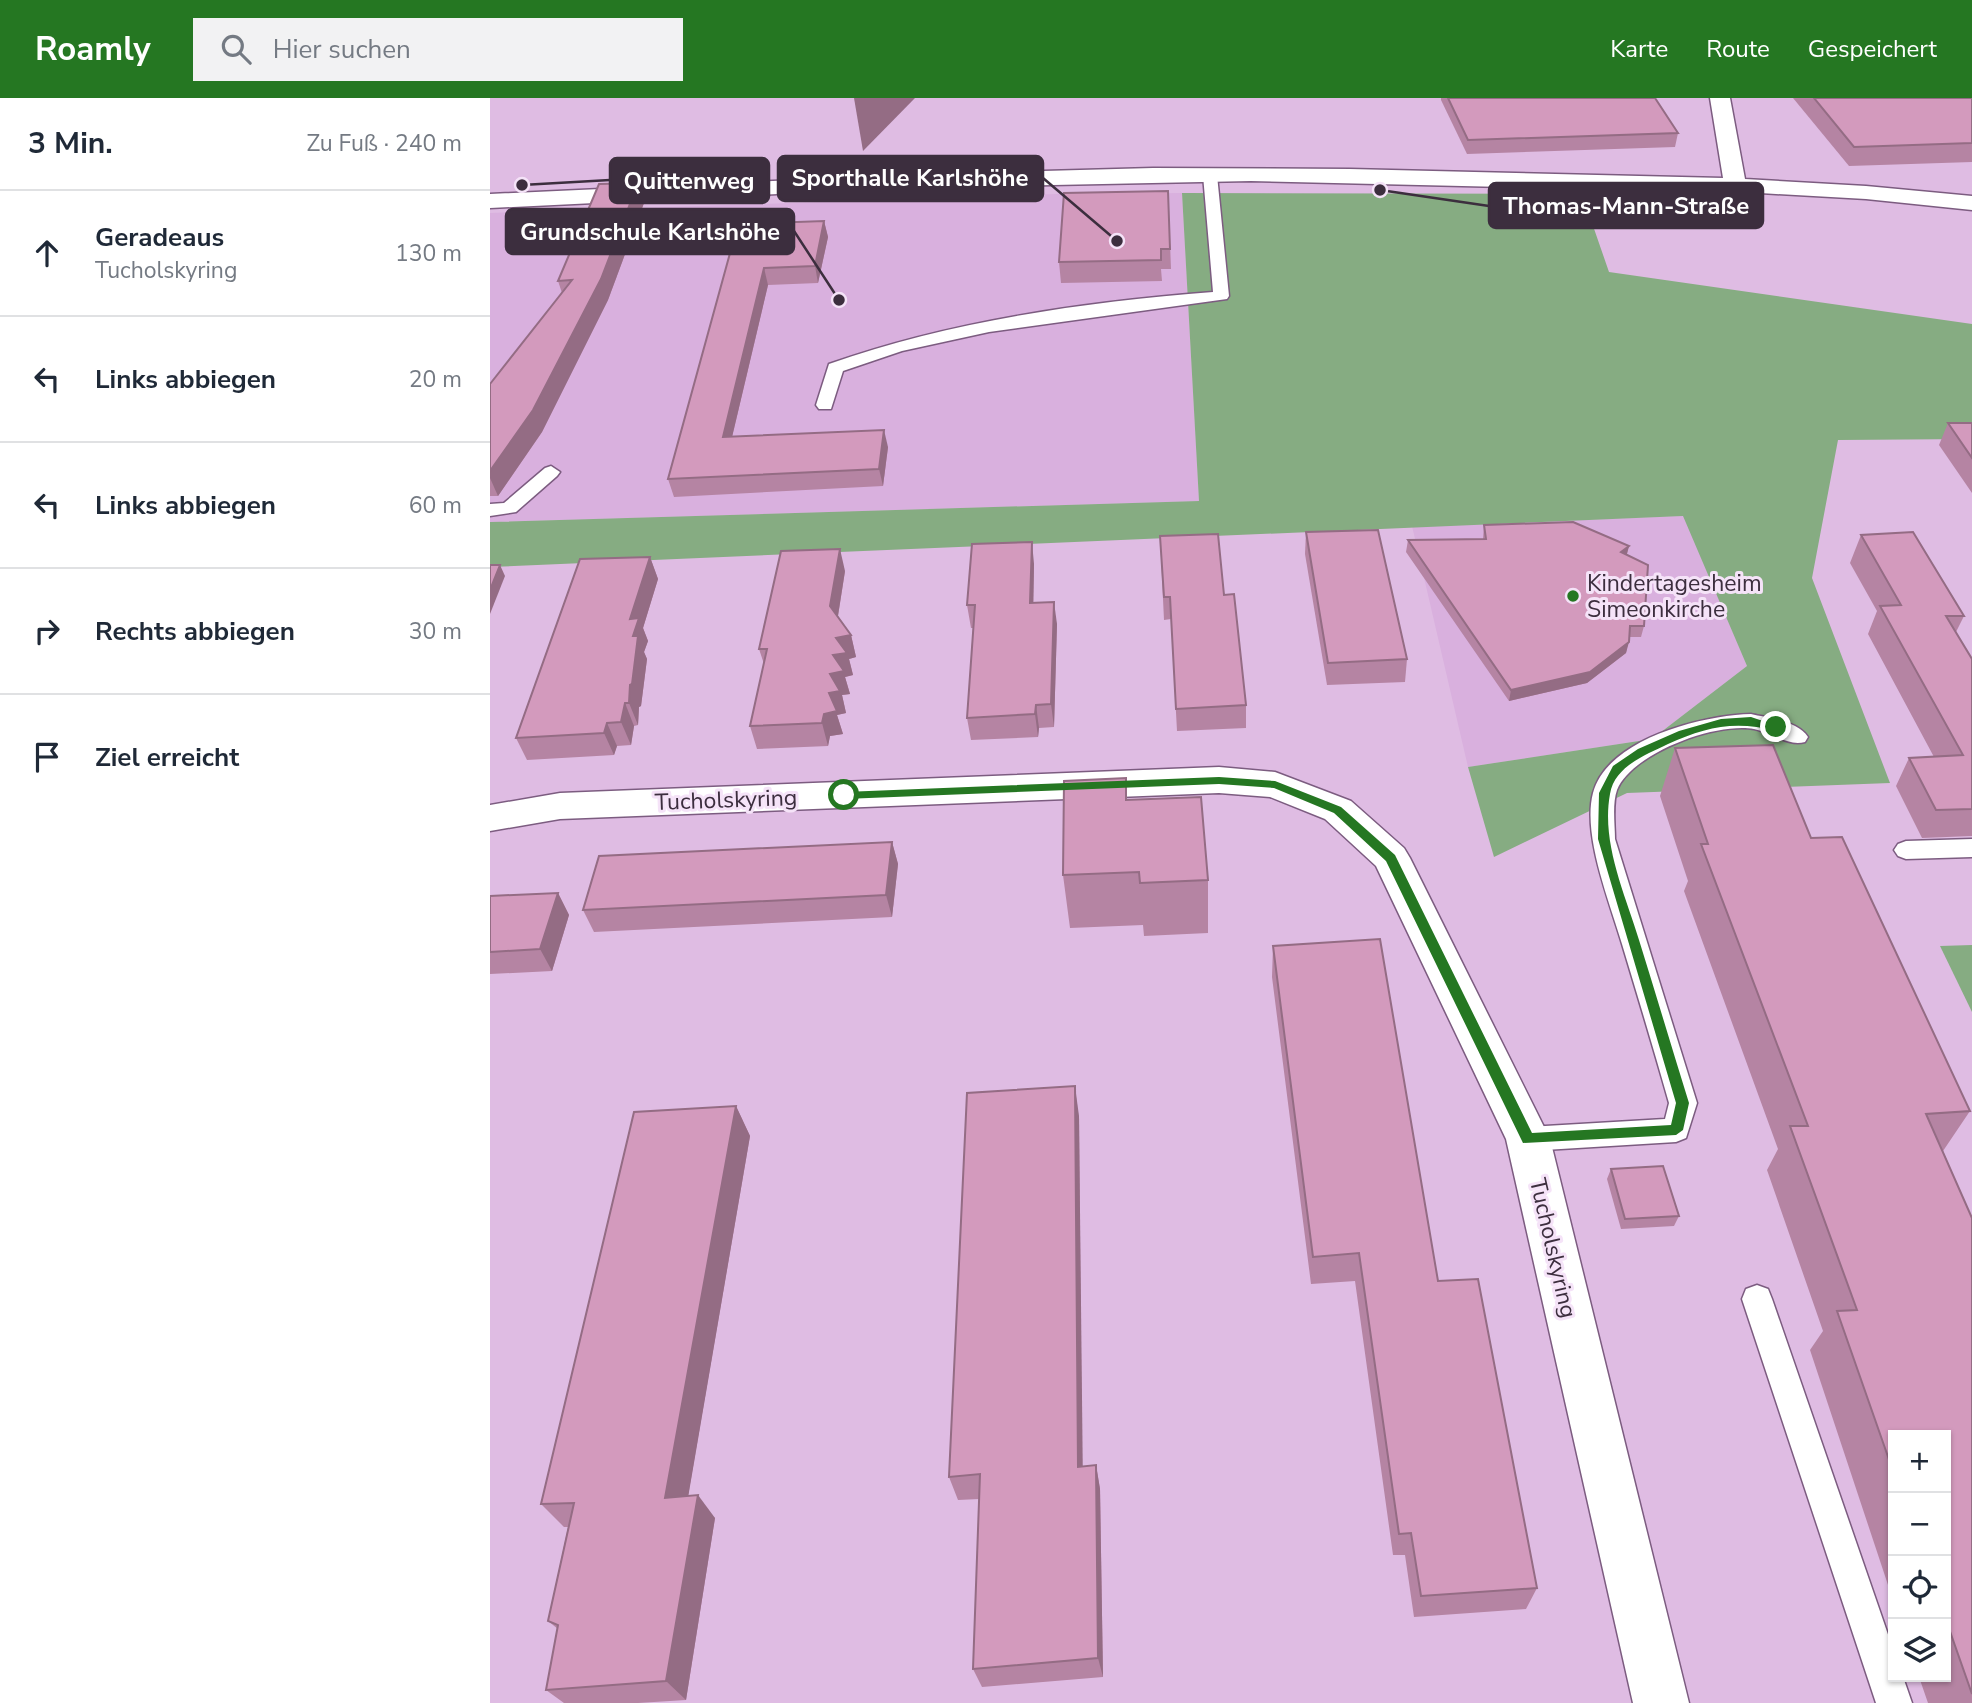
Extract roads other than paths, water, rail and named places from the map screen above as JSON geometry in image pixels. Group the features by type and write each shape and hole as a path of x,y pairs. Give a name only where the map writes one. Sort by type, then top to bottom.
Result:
{"street":[{"path":"1720,98 1735,185"},
{"path":"492,203 896,181 1210,175 1464,177 1735,185 1972,203"},
{"name":"Tucholskyring","path":"490,818 560,806 1206,781 1275,785 1338,810 1391,858 1528,1139 1661,1703"}],"lane":[{"path":"825,405 835,368 913,342 973,329 1058,316 1179,298 1221,296 1210,175"},
{"path":"490,510 509,508 551,472"},
{"path":"1528,1139 1676,1130 1683,1103 1603,839 1604,793 1617,769 1642,752 1682,733 1721,722 1751,721 1776,727 1797,737"},
{"path":"1906,850 1972,848"},
{"path":"1758,1300 1894,1703"}],"place":[{"name":"Quittenweg","path":"522,185"},
{"name":"Thomas-Mann-Straße","path":"1380,190"},
{"name":"Sporthalle Karlshöhe","path":"1117,241"},
{"name":"Grundschule Karlshöhe","path":"839,300"},
{"name":"Kindertagesheim Simeonkirche","path":"1573,596"}]}
